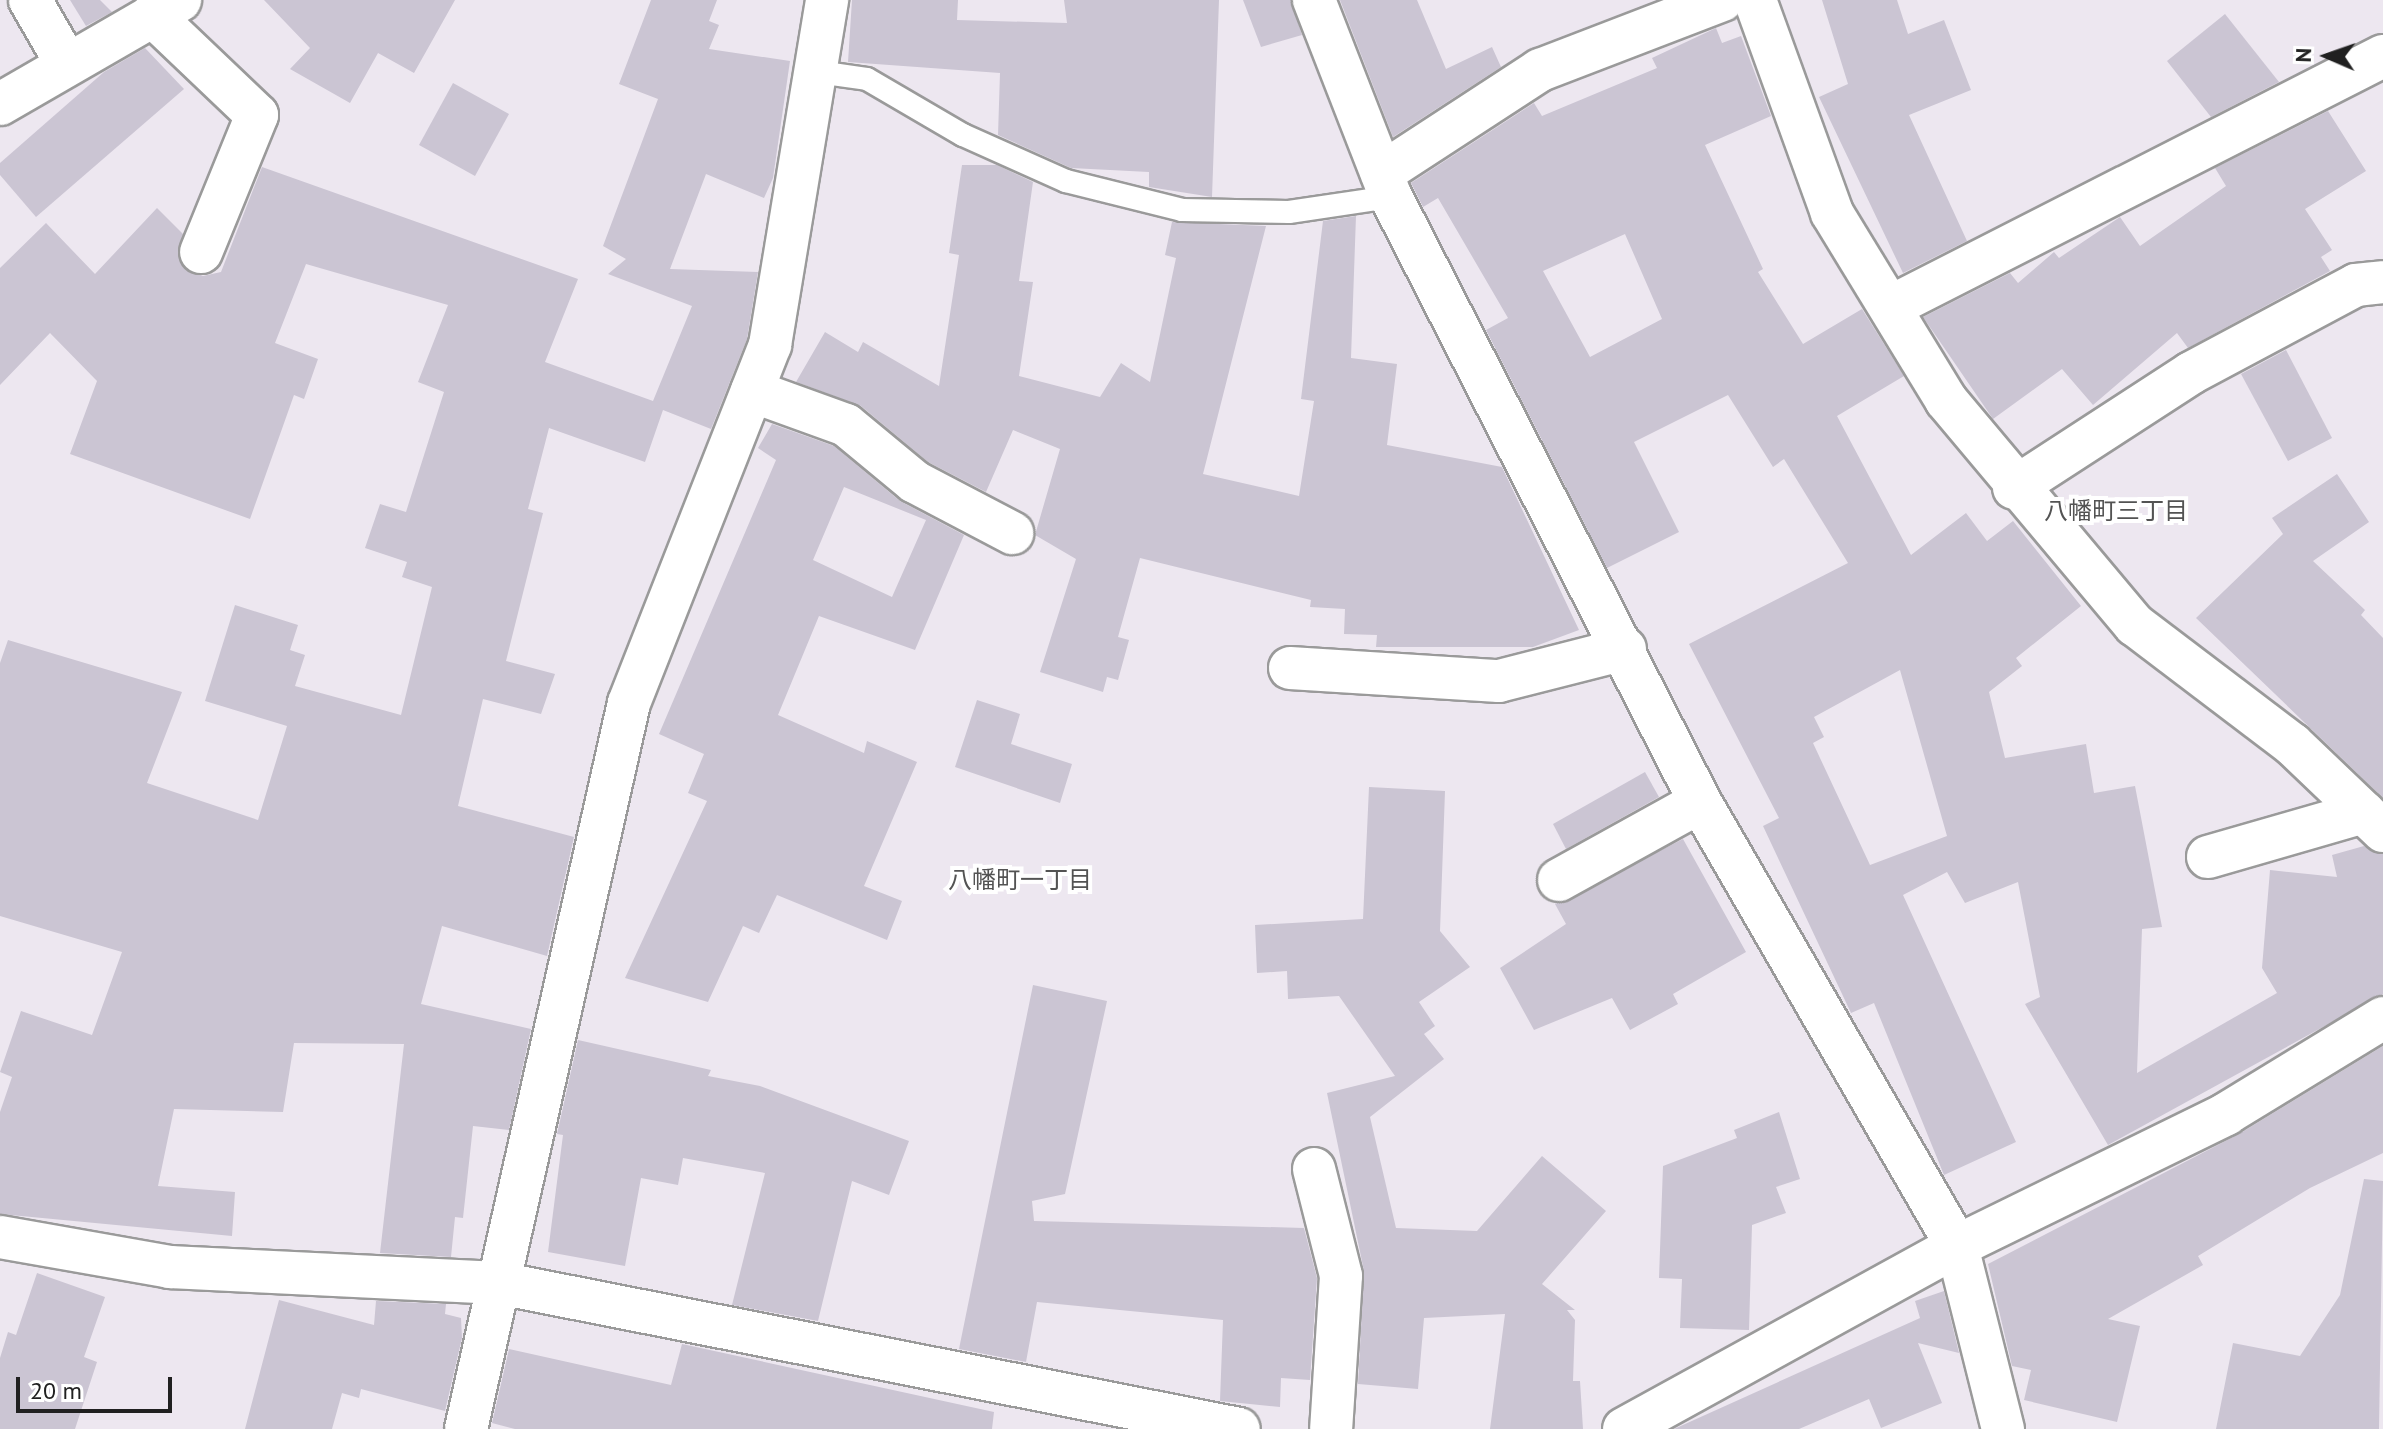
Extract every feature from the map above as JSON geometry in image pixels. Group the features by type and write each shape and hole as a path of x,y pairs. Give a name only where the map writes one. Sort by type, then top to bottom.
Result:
{"street":[{"path":"30,0 67,64"},
{"path":"466,1429 629,703 770,345 818,72 827,0"},
{"path":"1314,0 1386,185 1625,649 1700,802 1957,1246 2003,1429"},
{"path":"1386,185 1540,70 1722,0"},
{"path":"1755,0 1832,213 1892,306 1946,400 2014,488 2135,625 2292,744 2373,821"},
{"path":"0,104 166,7 257,115 201,252"},
{"path":"1892,306 2383,56"},
{"path":"2014,488 2191,373 2356,285 2383,282"},
{"path":"752,391 846,425 915,482 1012,533"},
{"path":"1290,668 1499,681 1625,649"},
{"path":"1559,880 1700,802"},
{"path":"2208,857 2373,821"},
{"path":"1624,1429 1957,1246 2226,1114 2383,1018"},
{"path":"1314,1169 1341,1276 1331,1429"},
{"path":"0,1237 170,1267 499,1283 1239,1429"}],"lane":[{"path":"818,72 867,79 963,135 1066,181 1182,210 1289,212 1386,185"}],"building":[{"path":"70,0 100,0 112,12 86,26"},
{"path":"264,0 455,0 414,73 378,53 350,103 290,69 310,48"},
{"path":"651,0 717,0 709,21 719,25 709,49 790,61 773,178 764,198 706,174 670,269 758,272 747,339 711,429 663,410 645,462 549,428 528,509 543,513 506,661 555,674 541,714 483,699 458,806 574,837 547,956 442,926 421,1004 531,1029 509,1130 473,1126 463,1218 455,1217 451,1257 380,1253 404,1044 294,1043 283,1112 174,1109 158,1186 235,1192 232,1236 0,1214 0,1112 12,1077 0,1072 21,1011 92,1035 122,952 0,916 0,663 8,640 182,692 147,783 258,820 287,726 205,701 235,605 298,625 290,650 305,655 295,686 401,715 432,587 402,577 407,562 365,548 380,504 406,512 444,392 418,382 448,305 306,264 275,343 318,359 304,399 294,395 250,519 70,454 97,381 50,333 0,385 0,268 46,223 95,274 157,208 183,234 183,267 203,276 221,272 262,167 578,279 545,362 653,401 692,306 608,274 626,259 603,246 658,99 619,84"},
{"path":"852,0 958,0 957,20 1067,23 1064,0 1219,0 1212,197 1149,187 1149,172 1071,168 998,135 1000,73 848,62"},
{"path":"1243,0 1291,0 1302,35 1261,47"},
{"path":"1340,0 1417,0 1446,69 1492,47 1501,67 1393,137"},
{"path":"1822,0 1897,0 1908,34 1944,20 1971,90 1909,115 1967,241 1903,273 1819,97 1848,84"},
{"path":"2225,14 2279,82 2211,117 2167,61"},
{"path":"1716,28 1722,43 1741,36 1771,116 1705,145 1763,269 1758,272 1803,344 1862,309 1904,376 1837,416 1911,555 1966,513 1987,541 2013,521 2081,606 2016,658 2022,666 1989,692 2005,758 2086,744 2094,793 2135,786 2162,927 2142,929 2137,1073 2277,993 2262,968 2270,870 2337,877 2332,855 2364,846 2383,854 2383,994 2108,1145 2025,1004 2040,997 2018,882 1965,903 1947,872 1903,895 2016,1142 1944,1175 1874,1003 1851,1013 1763,826 1779,818 1689,644 1848,563 1784,459 1773,467 1728,395 1634,442 1679,532 1607,568 1486,330 1508,318 1438,198 1423,207 1411,183 1534,103 1542,116 1657,68 1652,58","holes":["1625,234 1662,319 1590,357 1543,271","1900,670 1947,836 1870,865 1813,743 1824,737 1814,717"]},
{"path":"145,48 184,89 36,217 0,175 0,163 104,72"},
{"path":"453,83 509,114 475,176 419,145"},
{"path":"2328,111 2366,171 2305,209 2332,250 2321,257 2330,271 2188,348 2177,333 2093,405 2062,369 1993,419 1923,317 2010,273 2018,283 2054,252 2059,258 2120,217 2140,246 2226,186 2215,168"},
{"path":"962,165 997,165 1033,182 1019,281 1033,282 1019,376 1100,397 1121,363 1150,382 1176,258 1165,255 1172,222 1266,226 1203,474 1299,496 1314,401 1301,399 1323,221 1356,216 1351,358 1397,364 1387,445 1502,467 1579,630 1533,647 1376,647 1377,635 1344,634 1345,609 1310,607 1311,600 1140,558 1118,637 1129,640 1118,680 1107,677 1103,692 1040,672 1076,559 1035,535 1060,449 1013,430 986,492 928,462 861,406 796,382 825,332 858,352 863,342 939,386 959,255 949,253"},
{"path":"2286,350 2332,438 2288,461 2241,374"},
{"path":"772,424 834,446 900,501 964,535 915,650 819,616 778,715 864,753 867,741 917,762 864,886 902,901 887,940 777,895 759,933 743,926 708,1002 625,978 707,801 688,793 704,754 659,734 776,460 758,448","holes":["844,487 926,520 892,597 813,560"]},
{"path":"2337,474 2369,522 2313,561 2365,610 2361,615 2383,638 2383,798 2196,618 2283,534 2272,518"},
{"path":"977,700 1020,714 1011,744 1072,764 1060,803 955,767"},
{"path":"1645,772 1659,797 1566,849 1553,824"},
{"path":"1369,787 1445,791 1440,931 1470,967 1419,1002 1435,1026 1424,1034 1444,1059 1370,1117 1396,1228 1477,1231 1542,1156 1606,1211 1542,1284 1575,1310 1567,1310 1575,1320 1573,1381 1580,1381 1583,1429 1490,1429 1505,1314 1424,1318 1418,1389 1358,1384 1364,1271 1327,1093 1395,1076 1339,996 1288,999 1287,971 1257,973 1255,925 1363,919"},
{"path":"1683,839 1746,952 1673,994 1678,1004 1630,1030 1612,998 1534,1030 1500,968 1566,924 1555,904"},
{"path":"1033,985 1107,1001 1065,1194 1032,1201 1034,1221 1304,1228 1317,1278 1310,1380 1281,1378 1280,1407 1220,1401 1223,1320 1037,1302 1026,1362 959,1349"},
{"path":"578,1040 711,1070 708,1076 760,1086 909,1141 889,1195 852,1181 818,1321 732,1305 765,1173 683,1158 678,1185 641,1178 625,1266 548,1252 563,1135 557,1134"},
{"path":"2383,1046 2383,1153 2310,1188 2198,1256 2203,1265 2108,1319 2140,1326 2117,1422 2024,1400 2031,1370 2012,1366 1988,1264 2239,1134"},
{"path":"1779,1112 1800,1179 1776,1187 1786,1213 1752,1225 1749,1330 1680,1328 1682,1279 1659,1278 1663,1166 1737,1138 1734,1130"},
{"path":"2364,1179 2383,1181 2379,1429 2216,1429 2233,1343 2300,1356 2340,1295"},
{"path":"37,1273 105,1297 84,1357 97,1362 75,1429 0,1429 0,1358 8,1332 16,1335"},
{"path":"1944,1291 1959,1353 1918,1343 1942,1403 1881,1428 1869,1399 1799,1429 1674,1429 1920,1318 1915,1301"},
{"path":"279,1300 374,1325 376,1301 446,1304 445,1314 461,1318 462,1338 445,1411 361,1389 359,1398 342,1393 332,1429 245,1429"},
{"path":"682,1344 994,1412 992,1429 515,1429 492,1423 509,1349 671,1385"}],"district":[{"name":"八幡町三丁目","path":"2116,511"},
{"name":"八幡町一丁目","path":"1020,880"}]}
